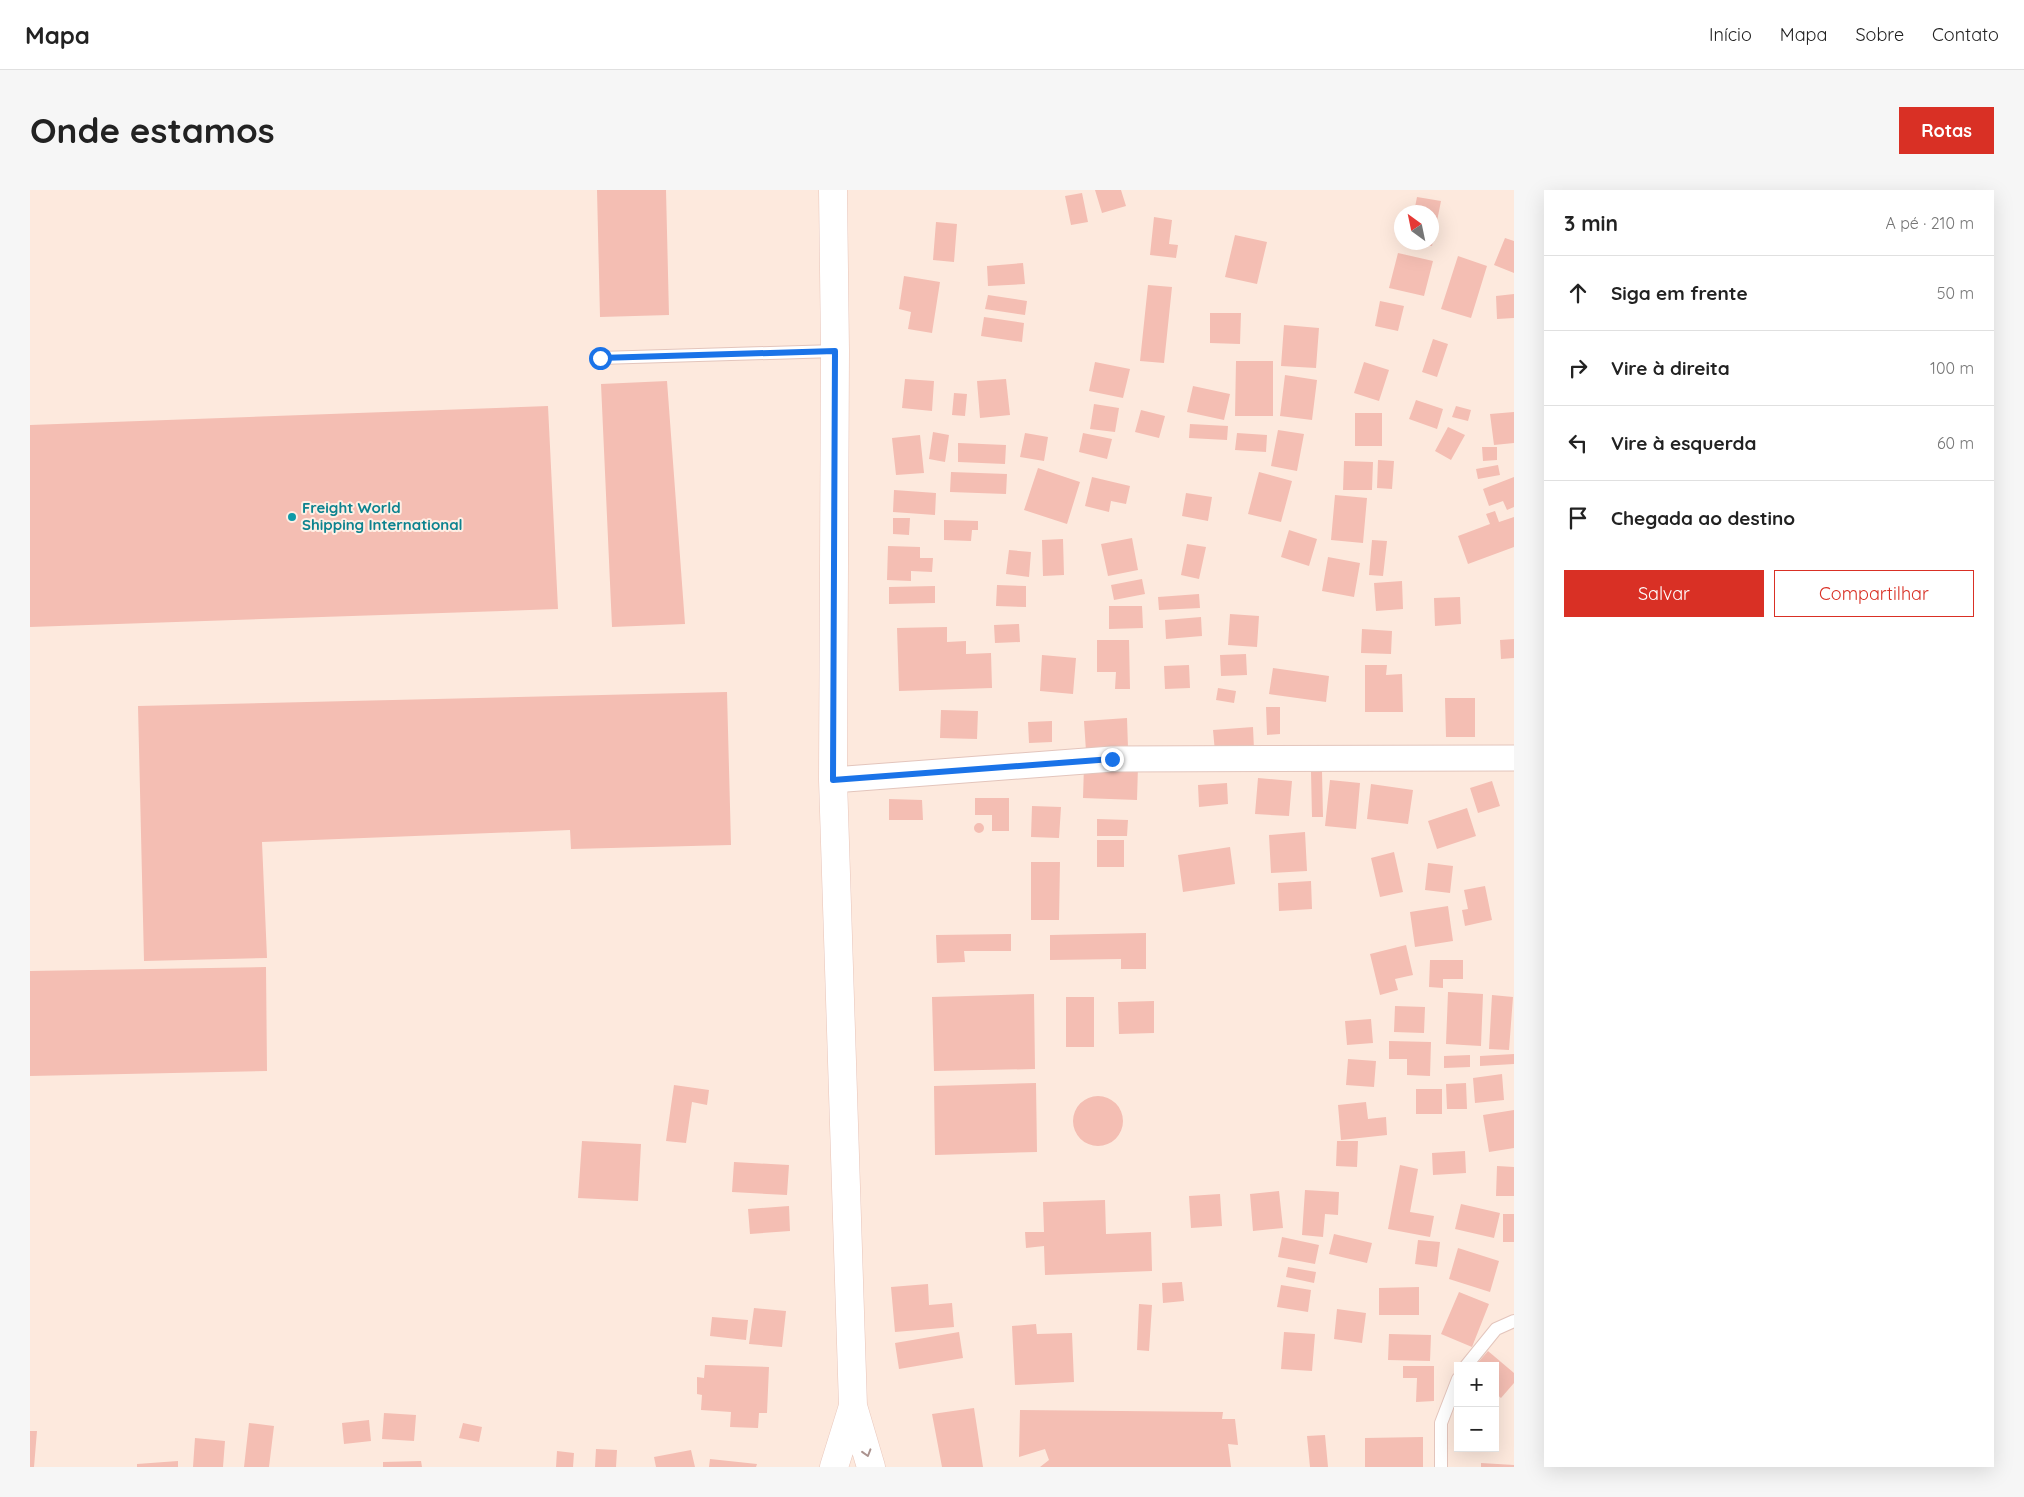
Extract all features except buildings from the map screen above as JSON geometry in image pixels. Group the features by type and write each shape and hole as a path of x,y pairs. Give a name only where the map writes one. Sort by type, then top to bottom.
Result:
{"main road":[{"path":"833,190 835,351 833,780 853,1406 871,1467"},
{"path":"834,1467 853,1406"}],"street":[{"path":"833,780 1112,759 1514,758"}],"lane":[{"path":"600,358 835,351"},
{"path":"1469,1362 1496,1329 1514,1321"},
{"path":"1441,1467 1441,1424 1454,1390"}],"place":[{"name":"Freight World Shipping International","path":"292,517"}],"route":[{"path":"600,358 835,351 833,780 1112,759"}]}
